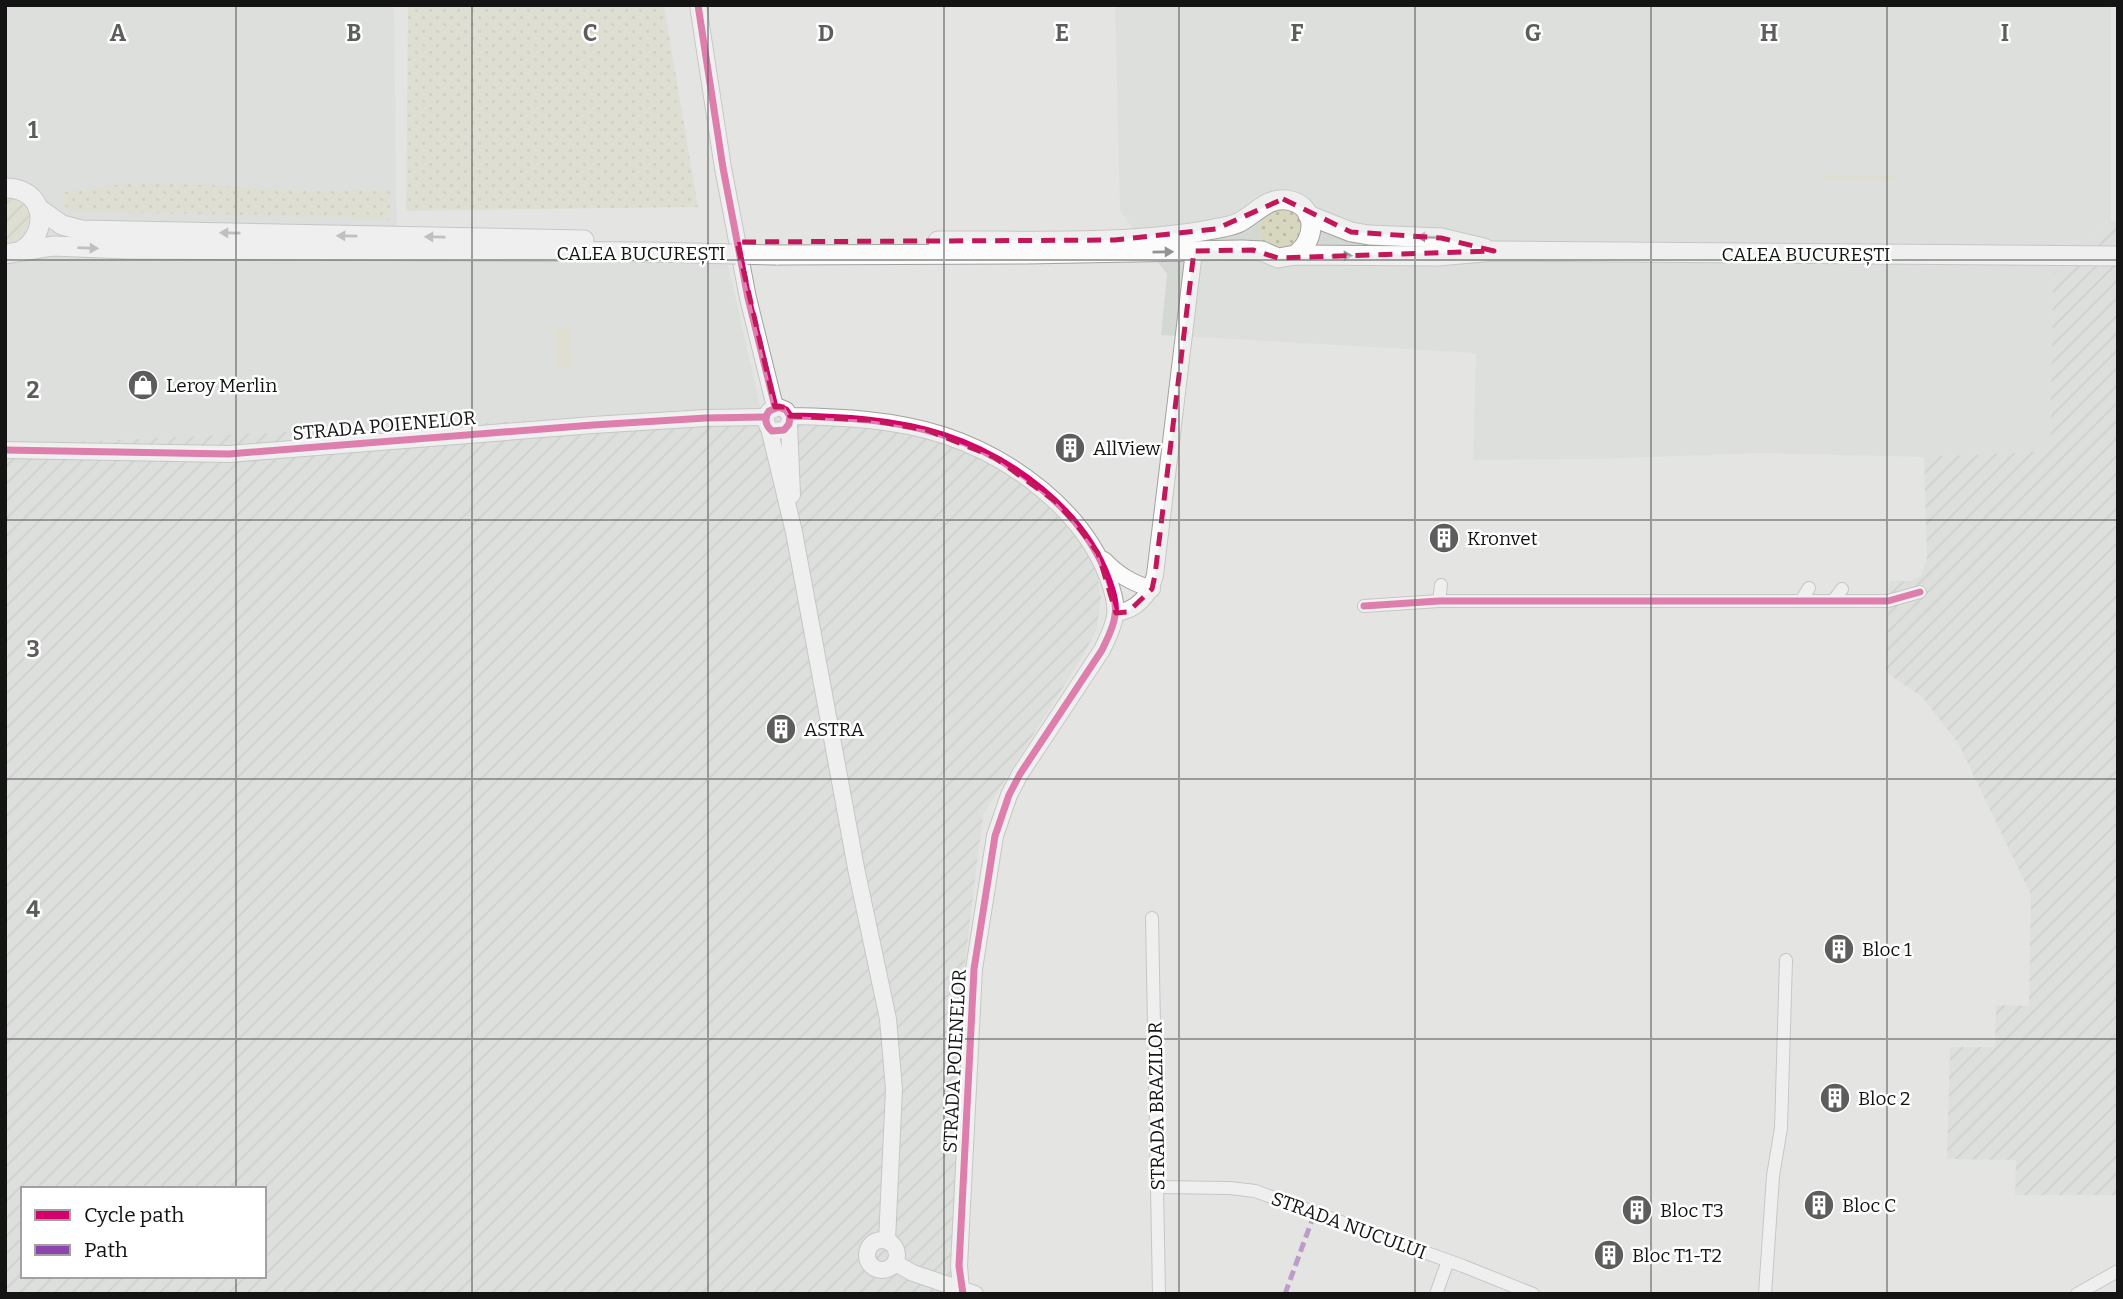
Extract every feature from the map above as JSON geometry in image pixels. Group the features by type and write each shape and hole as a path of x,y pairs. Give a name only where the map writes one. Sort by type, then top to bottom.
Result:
{"main road":[{"name":"CALEA BUCUREȘTI","path":"5,188 23,191 32,198 41,218 36,238 29,246 13,253"},
{"name":"CALEA BUCUREȘTI","path":"774,249 1115,240 1216,229 1238,223 1267,203 1283,199 1298,204 1308,215 1351,232 1441,238 1467,242 1494,251"},
{"name":"CALEA BUCUREȘTI","path":"38,208 62,225 81,230 651,247 1026,254 1242,250 1262,251 1278,258 1295,255 1438,257 1494,251 2118,256"},
{"path":"1260,209 1255,217 1253,235 1262,251"},
{"path":"1295,255 1303,250 1311,233 1308,215"},
{"name":"CALEA BUCUREȘTI","path":"13,253 53,246 137,249 651,247"}],"street":[{"path":"698,5 725,181 748,298 778,419 794,532 856,868 888,1019 894,1089 887,1241"},
{"path":"1116,614 1128,612 1152,589 1194,251"},
{"name":"STRADA POIENELOR","path":"5,450 229,454 706,418 869,419 928,430 962,442 994,457 1047,495 1076,524 1098,553 1110,584 1116,614 1102,650 1020,774 1009,795 995,836 974,969 959,1266 966,1292"},
{"path":"1098,553 1131,582 1152,589"},
{"path":"1439,601 1441,585"},
{"path":"1801,601 1809,588"},
{"path":"1833,601 1842,589"},
{"path":"1364,606 1439,601 1888,601 1920,592"},
{"name":"STRADA BRAZILOR","path":"1152,918 1159,1294"},
{"path":"1765,1294 1773,1176 1781,1128 1786,960"},
{"name":"STRADA NUCULUI","path":"1158,1187 1255,1191 1533,1294"},
{"path":"878,1241 887,1241 896,1250 895,1263 889,1269 880,1270 869,1262 867,1254 871,1246 878,1241"},
{"path":"1436,1294 1448,1261"},
{"path":"895,1263 913,1273 966,1292"},
{"path":"2077,1294 2118,1271"}],"highlighted area":[{"path":"1283,199 1351,232 1441,238 1494,251 1278,258 1253,250 1194,251 1155,575 1152,589 1128,612 1116,613 1098,553 1076,524 1055,501 994,457 927,430 869,420 790,416 785,407 775,407 737,242 1115,240 1216,229"}],"shaded area":[{"path":"5,5 394,5 397,255 725,251 761,410 5,445"},
{"path":"1115,5 2111,5 2111,221 2053,276 2050,451 1924,457 1760,453 1601,459 1473,460 1476,353 1161,335 1167,274 1120,211"},
{"path":"2111,221 2118,221 2118,1195 2015,1195 2016,1160 1947,1159 1950,1047 1995,1047 1996,1005 2029,1006 2031,895 1958,743 1922,697 1886,672 1889,581 1911,581 1921,575 1927,559 1924,457 2050,451 2053,275"},
{"path":"761,410 909,430 986,460 1016,478 1056,514 1095,559 1101,597 1097,629 983,815 960,1002 952,1294 5,1294 5,445"}],"green space":[{"path":"408,5 664,5 698,207 406,211"},
{"path":"1819,174 1897,176 1896,181 1819,179"},
{"path":"131,183 305,191 390,190 390,220 72,211 62,204 64,192"},
{"path":"5,198 23,204 29,219 24,234 7,243 5,242"},
{"path":"1283,206 1301,217 1303,238 1285,251 1264,244 1259,229 1264,215"},
{"path":"571,326 573,368 556,369 554,327"}],"marked path":[{"path":"1285,1294 1315,1212"}],"cycle path":[{"path":"698,5 723,168 748,298 775,407"},
{"path":"790,416 789,424 784,430 772,431 766,421 769,411 779,407 786,410 790,416 886,422 943,435 994,457 1042,489 1081,530 1097,553 1115,601 1113,624 1102,650 1020,774 1009,795 995,836 974,969 959,1266 963,1294"},
{"path":"5,450 229,454 593,425 765,417"},
{"path":"1364,606 1439,601 1888,601 1920,592"}],"place":[{"name":"Leroy Merlin","path":"143,385"},
{"name":"AllView","path":"1070,448"},
{"name":"Kronvet","path":"1444,538"},
{"name":"ASTRA","path":"781,729"},
{"name":"Bloc 1","path":"1839,949"},
{"name":"Bloc 2","path":"1835,1098"},
{"name":"Bloc C","path":"1819,1205"},
{"name":"Bloc T3","path":"1637,1210"},
{"name":"Bloc T1-T2","path":"1609,1255"}]}
